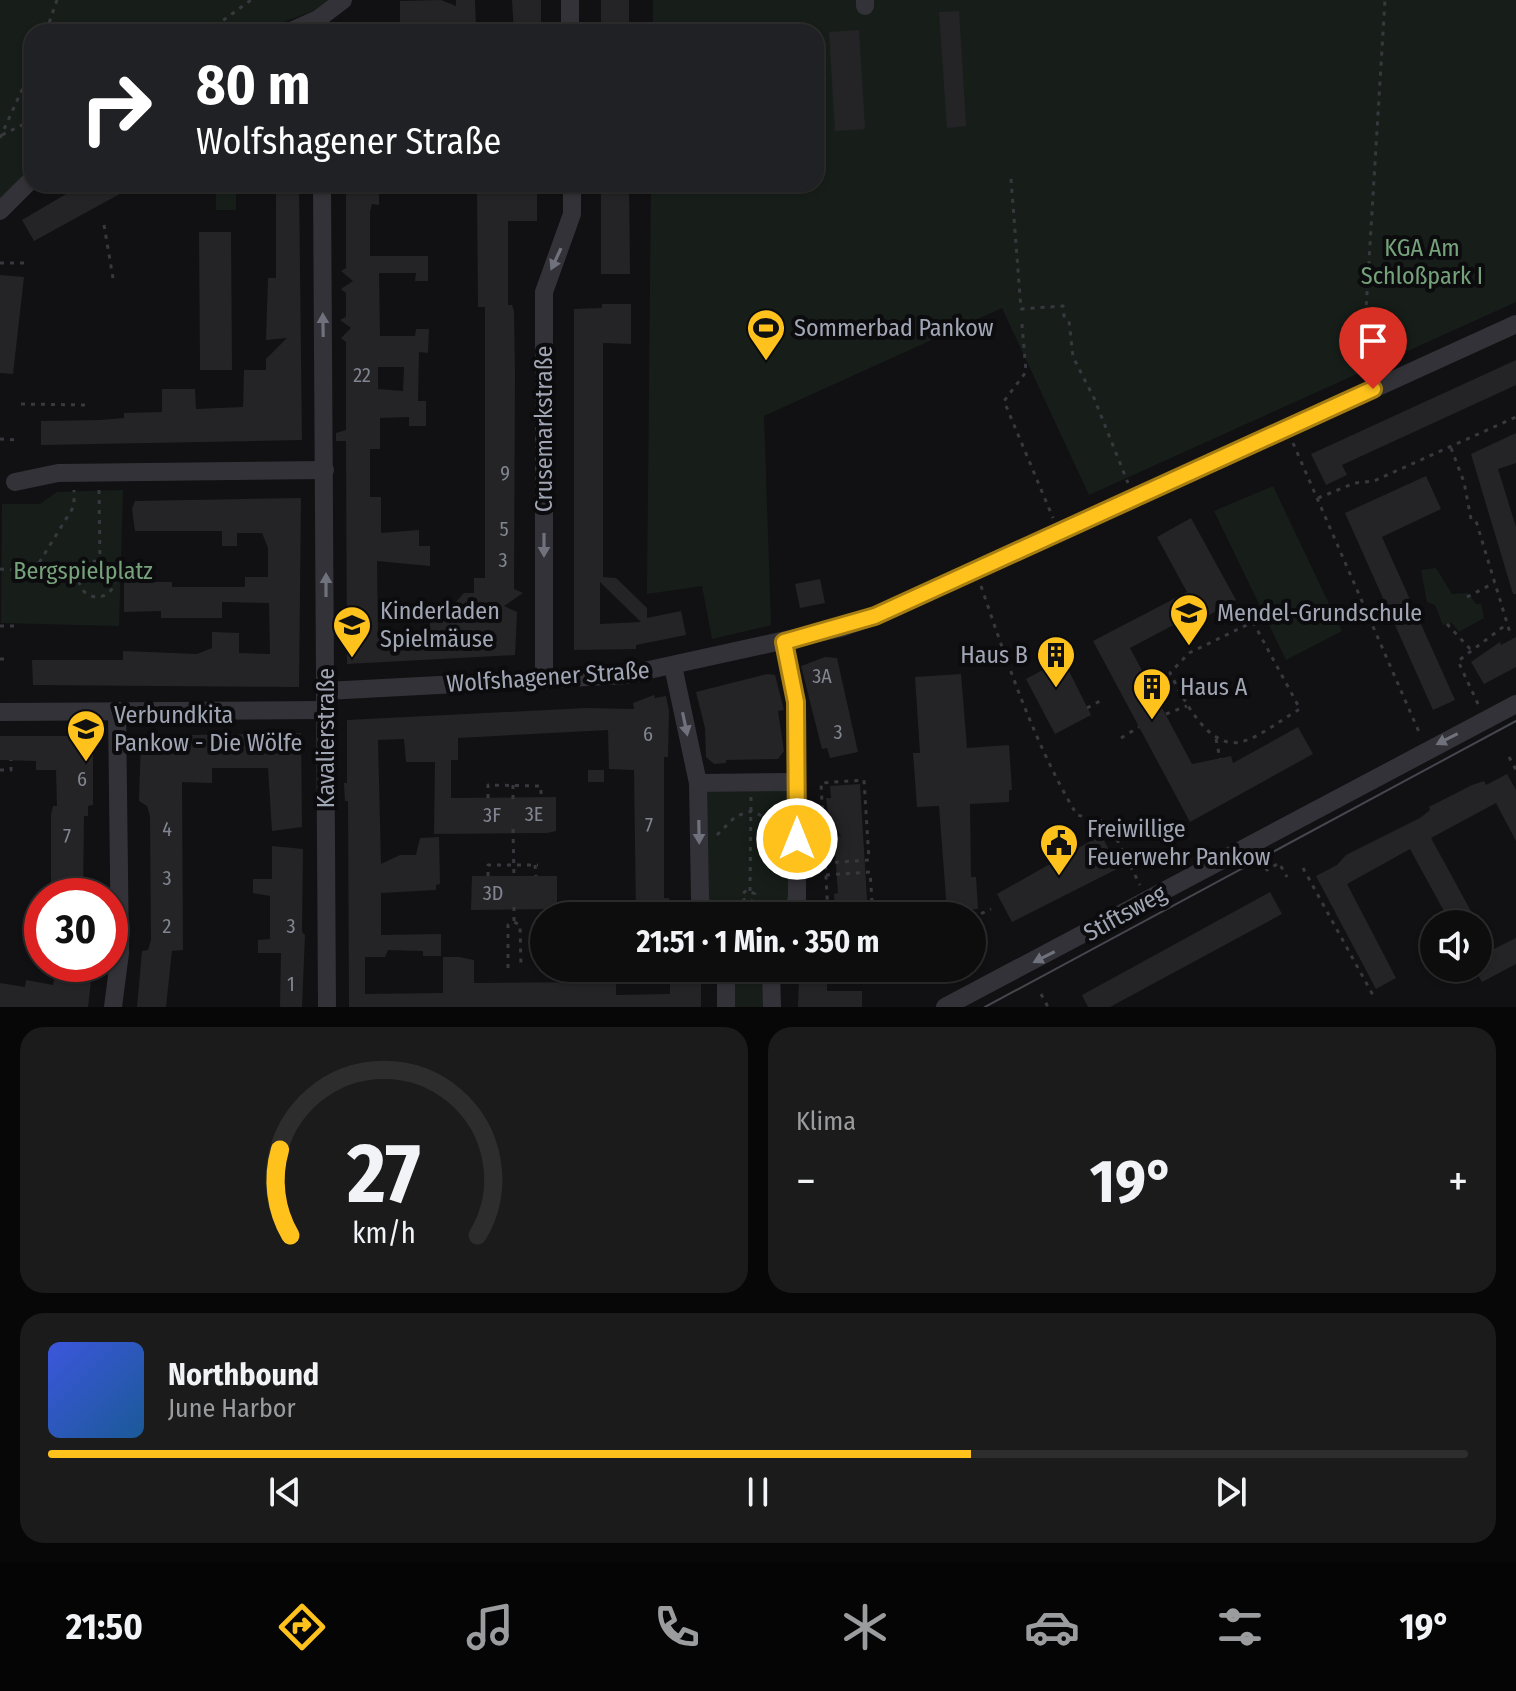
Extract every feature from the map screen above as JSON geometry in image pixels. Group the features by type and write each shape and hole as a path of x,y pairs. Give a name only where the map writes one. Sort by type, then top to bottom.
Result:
{"street":[{"path":"320,24 343,0"},
{"path":"570,0 570,24"},
{"path":"0,211 24,187"},
{"name":"Kavalierstraße","path":"322,192 327,1007"},
{"name":"Crusemarkstraße","path":"544,680 544,292 572,214 572,192"},
{"name":"Wolfshagener Straße","path":"0,712 117,711 326,701 626,675 784,642 875,616 1516,324"},
{"path":"15,482 58,473 325,470"},
{"path":"784,642 796,702 795,902"},
{"path":"673,666 698,783 701,902"},
{"name":"Stiftsweg","path":"945,1007 1516,704"},
{"path":"113,1007 120,953 117,711"},
{"path":"698,783 797,782"},
{"path":"726,982 726,1007"},
{"path":"771,982 772,1007"}],"path":[{"path":"49,24 57,0"},
{"path":"218,24 251,0"},
{"path":"1362,376 1385,0"},
{"path":"1,136 24,86"},
{"path":"1,136 24,124"},
{"path":"1011,179 1021,309 1063,306 1064,316 1069,321 1073,357 1094,398 1128,483"},
{"path":"104,225 113,278"},
{"path":"0,263 26,263"},
{"path":"1022,324 1026,372 1004,401 1053,518"},
{"path":"21,404 89,405"},
{"path":"1318,498 1355,483 1374,481 1421,457 1451,448 1516,417"},
{"path":"0,439 18,440"},
{"path":"1293,443 1419,732"},
{"path":"1451,448 1464,482 1471,519 1476,521 1511,636"},
{"path":"34,571 74,506 74,488"},
{"path":"99,488 100,562"},
{"path":"100,562 114,573 114,585 107,594 96,597 85,593 79,583 80,574 89,563 100,562"},
{"path":"0,569 80,574"},
{"path":"980,582 1022,707 1062,791 1077,815 1108,822 1140,885"},
{"path":"1467,597 1494,583"},
{"path":"1216,739 1242,743 1300,709 1253,622 1189,653 1170,673 1187,706 1216,739 1220,759"},
{"path":"1447,624 1472,651"},
{"path":"1478,704 1458,661 1507,624"},
{"path":"0,626 19,626"},
{"path":"1087,708 1102,700"},
{"path":"1166,714 1187,706"},
{"path":"1121,738 1139,727"},
{"path":"1509,757 1516,770"},
{"path":"0,770 11,770 11,760"},
{"path":"825,863 869,860 864,780 821,783 825,863 827,902"},
{"path":"488,798 488,785 541,786 541,797"},
{"path":"513,785 513,800"},
{"path":"750,891 751,804"},
{"path":"715,837 736,816 752,811 768,819 784,839"},
{"path":"804,824 832,822"},
{"path":"513,829 514,878"},
{"path":"1257,853 1267,870 1279,863 1287,877"},
{"path":"488,876 488,865 537,865 536,876"},
{"path":"1303,868 1374,997"},
{"path":"826,875 870,872 872,902"},
{"path":"750,891 755,894 748,902 742,894 750,891"},
{"path":"514,907 514,922"},
{"path":"986,911 991,909"},
{"path":"508,968 508,925 514,922"},
{"path":"514,922 520,925 521,968"},
{"path":"1041,994 1048,1007"}],"green space":[{"path":"0,0 328,0 313,11 278,24 24,24 24,175 0,200"},
{"name":"Sommerbad Pankow","path":"653,0 1516,0 1516,302 1089,495 1002,308 764,416 771,625 712,639 702,586 647,594 651,192 824,192 824,24 653,24"},
{"path":"216,192 236,192 236,210 216,210"},
{"path":"1273,486 1342,631 1286,660 1214,511"},
{"name":"Bergspielplatz","path":"123,490 119,626 1,623 2,504 40,504 57,492"},
{"path":"1436,568 1452,594 1468,593 1476,604 1481,604 1484,618 1459,632 1452,623 1443,625 1435,605 1427,602 1421,570"},
{"path":"789,790 790,902 708,902 706,792"},
{"path":"734,982 764,982 765,1007 735,1007"}],"building":[{"path":"441,0 456,6 456,0 475,0 476,24 400,24 400,1"},
{"path":"512,0 541,0 541,24 514,24"},
{"path":"601,0 629,0 629,24 601,24"},
{"path":"959,11 966,126 947,128 939,12"},
{"path":"859,30 865,129 835,131 829,32"},
{"path":"69,192 123,192 34,241 22,220"},
{"path":"276,192 299,192 302,440 41,445 41,421 100,420 124,418 124,413 162,412 162,389 195,389 196,409 243,407 244,370 266,370 266,359 287,338 266,340 268,278 276,278"},
{"path":"346,192 379,192 379,205 372,204 370,212 370,256 428,256 428,281 415,281 416,273 379,273 380,336 415,336 416,329 429,329 428,353 419,352 418,401 426,401 426,426 409,426 409,417 380,418 380,449 370,449 370,497 381,497 381,533 419,530 419,546 430,546 430,566 377,561 378,633 430,630 430,610 455,610 455,603 464,593 474,593 474,578 485,578 485,307 478,307 477,192 537,192 537,221 508,221 508,305 512,305 514,311 514,589 523,593 504,606 517,612 515,655 347,664 346,441 336,441 336,433 346,430 346,342 341,338 351,328 340,320 346,317 346,293 341,289 353,281 341,271 346,268","holes":["378,367 404,367 403,391 378,389"]},
{"path":"601,192 629,192 630,274 601,274"},
{"path":"199,232 231,232 232,370 200,370"},
{"path":"0,275 24,277 13,374 0,373"},
{"path":"602,304 631,304 631,344 603,343 603,577 616,578 647,608 647,618 681,611 686,635 636,645 636,649 574,650 574,309 602,308","holes":["600,582 641,622 600,624"]},
{"path":"1516,360 1516,385 1342,465 1347,475 1326,485 1311,454"},
{"path":"1516,433 1516,463 1498,469 1516,527 1516,594 1513,594 1471,454"},
{"path":"1426,476 1441,509 1382,537 1455,700 1433,710 1345,513"},
{"path":"301,498 299,687 33,685 32,660 123,660 123,651 197,654 212,648 212,632 239,633 239,653 270,654 269,603 222,602 222,618 161,618 161,611 124,612 124,582 172,582 172,587 245,587 245,577 268,577 268,548 262,533 237,533 237,546 222,546 222,531 135,531 132,509 135,501"},
{"path":"1191,518 1236,600 1202,619 1198,612 1130,648 1192,764 1231,756 1233,763 1298,727 1313,754 1190,822 1093,641 1187,592 1157,537"},
{"path":"820,579 825,603 800,608 795,584"},
{"path":"1516,637 1516,667 1484,684 1471,662 1500,642 1501,645"},
{"path":"825,657 837,658 858,752 830,758 827,748 822,749 801,666"},
{"name":"Haus B","path":"1063,659 1091,715 1055,734 1026,679"},
{"path":"767,674 775,675 784,710 778,711 784,751 778,759 726,760 726,763 714,764 706,757 705,728 696,692"},
{"path":"961,674 967,748 1009,745 1012,790 1009,790 1009,802 970,804 971,877 976,877 978,902 946,902 939,806 917,807 913,753 920,753 915,677"},
{"path":"654,695 655,698 666,696 669,711 668,757 664,757 664,898 669,898 669,902 636,902 634,770 609,769 608,730 458,738 458,760 451,760 451,798 556,797 556,831 547,833 434,834 435,762 406,762 404,739 378,740 381,864 400,855 416,855 420,838 439,837 440,884 436,885 436,890 381,893 381,935 441,934 441,956 423,956 423,951 388,950 385,957 365,957 365,994 443,993 443,957 459,957 474,960 474,983 616,982 616,995 670,994 670,982 701,982 701,1007 349,1007 348,801 345,801 344,783 347,783 347,720 586,708 634,709 633,703"},
{"path":"301,733 302,827 272,831 268,768 212,768 212,783 182,782 183,950 172,951 166,1007 137,1007 142,951 148,950 151,940 150,816 147,806 139,801 141,736"},
{"path":"0,736 93,736 93,805 88,806 88,816 84,816 83,878 51,878 51,815 53,806 57,806 56,770 36,770 36,761 0,760"},
{"path":"588,770 604,770 604,782 588,782"},
{"path":"1507,774 1516,790 1516,841 1496,803 1431,838 1470,910 1443,910 1410,849 1347,884 1396,978 1376,989 1316,876 1337,865 1346,855 1420,818 1430,810 1429,807 1472,785 1484,781 1486,785"},
{"path":"860,784 867,902 834,902 834,894 838,893 834,837 841,836 828,814 826,798 831,798 830,786"},
{"path":"1101,835 1119,868 1012,922 997,894"},
{"path":"272,846 303,849 302,932 305,935 302,1007 280,1007 281,953 258,953 258,940 270,939 270,896 253,893 253,879 272,879"},
{"path":"472,876 557,876 557,902 530,902 530,909 471,910"},
{"path":"1270,892 1282,914 1110,1007 1088,1007 1082,995"},
{"path":"1516,938 1516,964 1492,977 1492,950"},
{"path":"26,982 53,985 54,982 91,982 88,1007 0,1007 0,983 25,987"},
{"path":"799,982 827,982 827,991 862,991 862,1007 798,1007"}],"tram line":[{"path":"985,1007 1516,721"}],"place":[{"name":"Sommerbad Pankow","path":"766,362"},
{"name":"Mendel-Grundschule","path":"1189,647"},
{"name":"Kinderladen Spielmäuse","path":"352,659"},
{"name":"Haus B","path":"1056,689"},
{"name":"Haus A","path":"1152,721"},
{"name":"Verbundkita Pankow - Die Wölfe","path":"86,763"},
{"name":"Freiwillige Feuerwehr Pankow","path":"1059,877"}],"route":[{"path":"797,839 796,702 784,642 875,616 1373,389"}],"park label":[{"name":"KGA Am Schloßpark I","path":"1422,262"}]}
